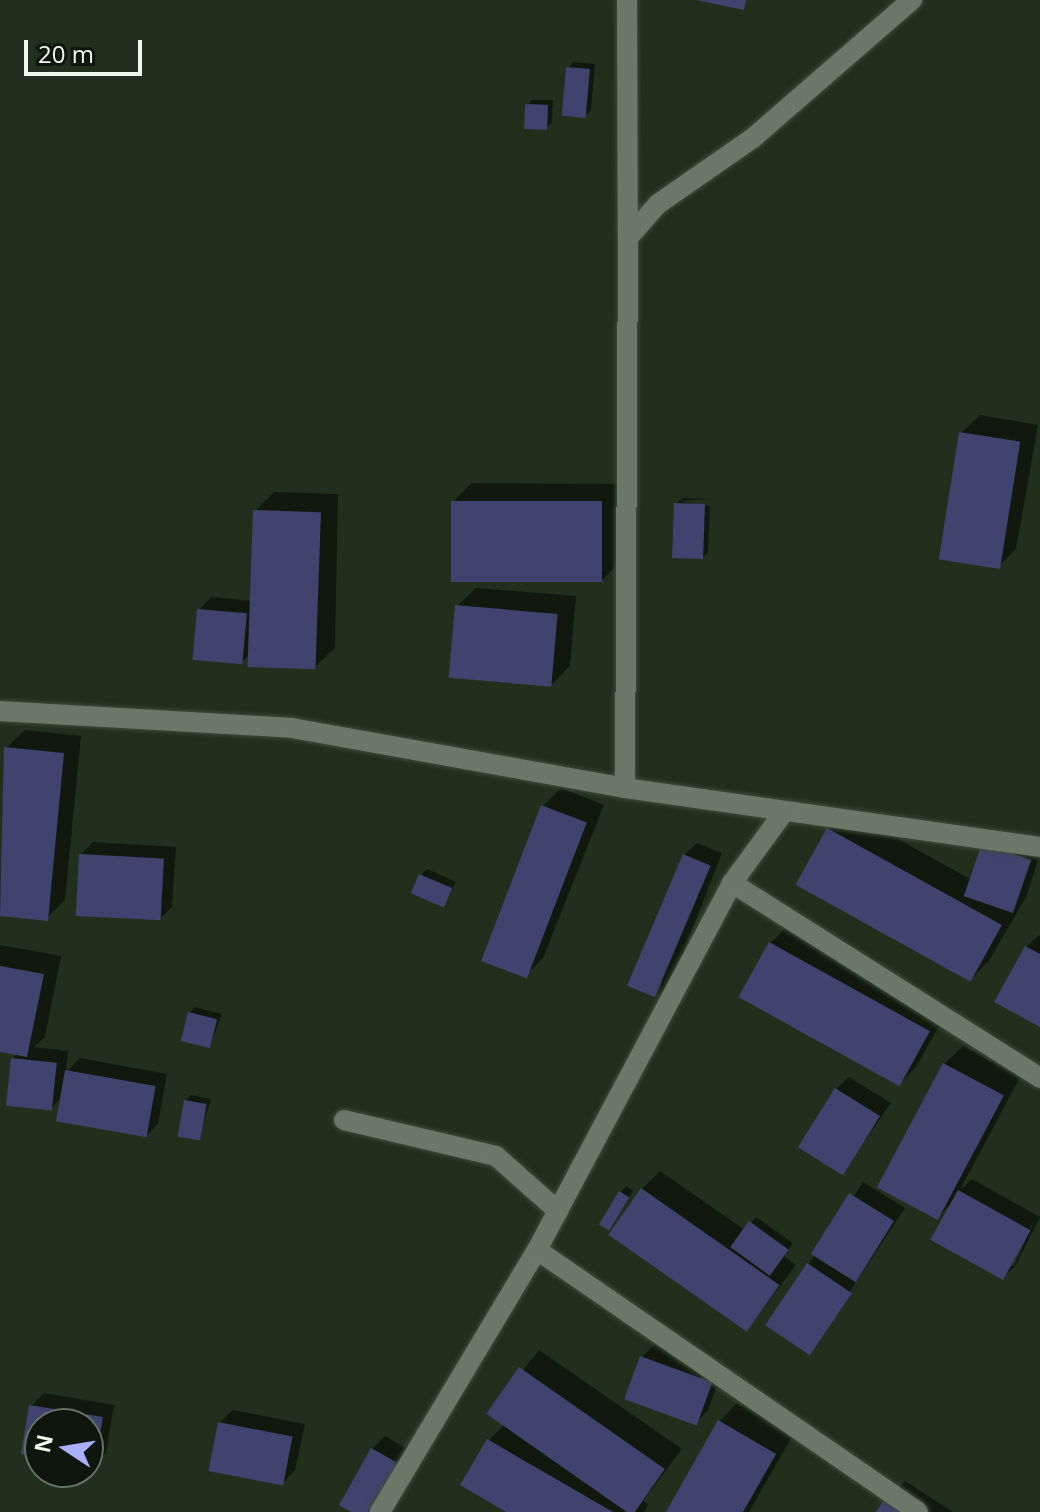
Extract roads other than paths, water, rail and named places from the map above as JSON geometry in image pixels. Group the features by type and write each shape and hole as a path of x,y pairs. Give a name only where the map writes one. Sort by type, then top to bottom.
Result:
{"street":[{"path":"625,788 627,0"},
{"path":"628,238 658,204 753,138 912,0"},
{"path":"0,711 292,728 625,788 1040,847"},
{"path":"380,1512 537,1250 732,883 784,812"},
{"path":"732,883 1040,1078"},
{"path":"344,1120 496,1156 558,1211"},
{"path":"537,1250 918,1512"}]}
